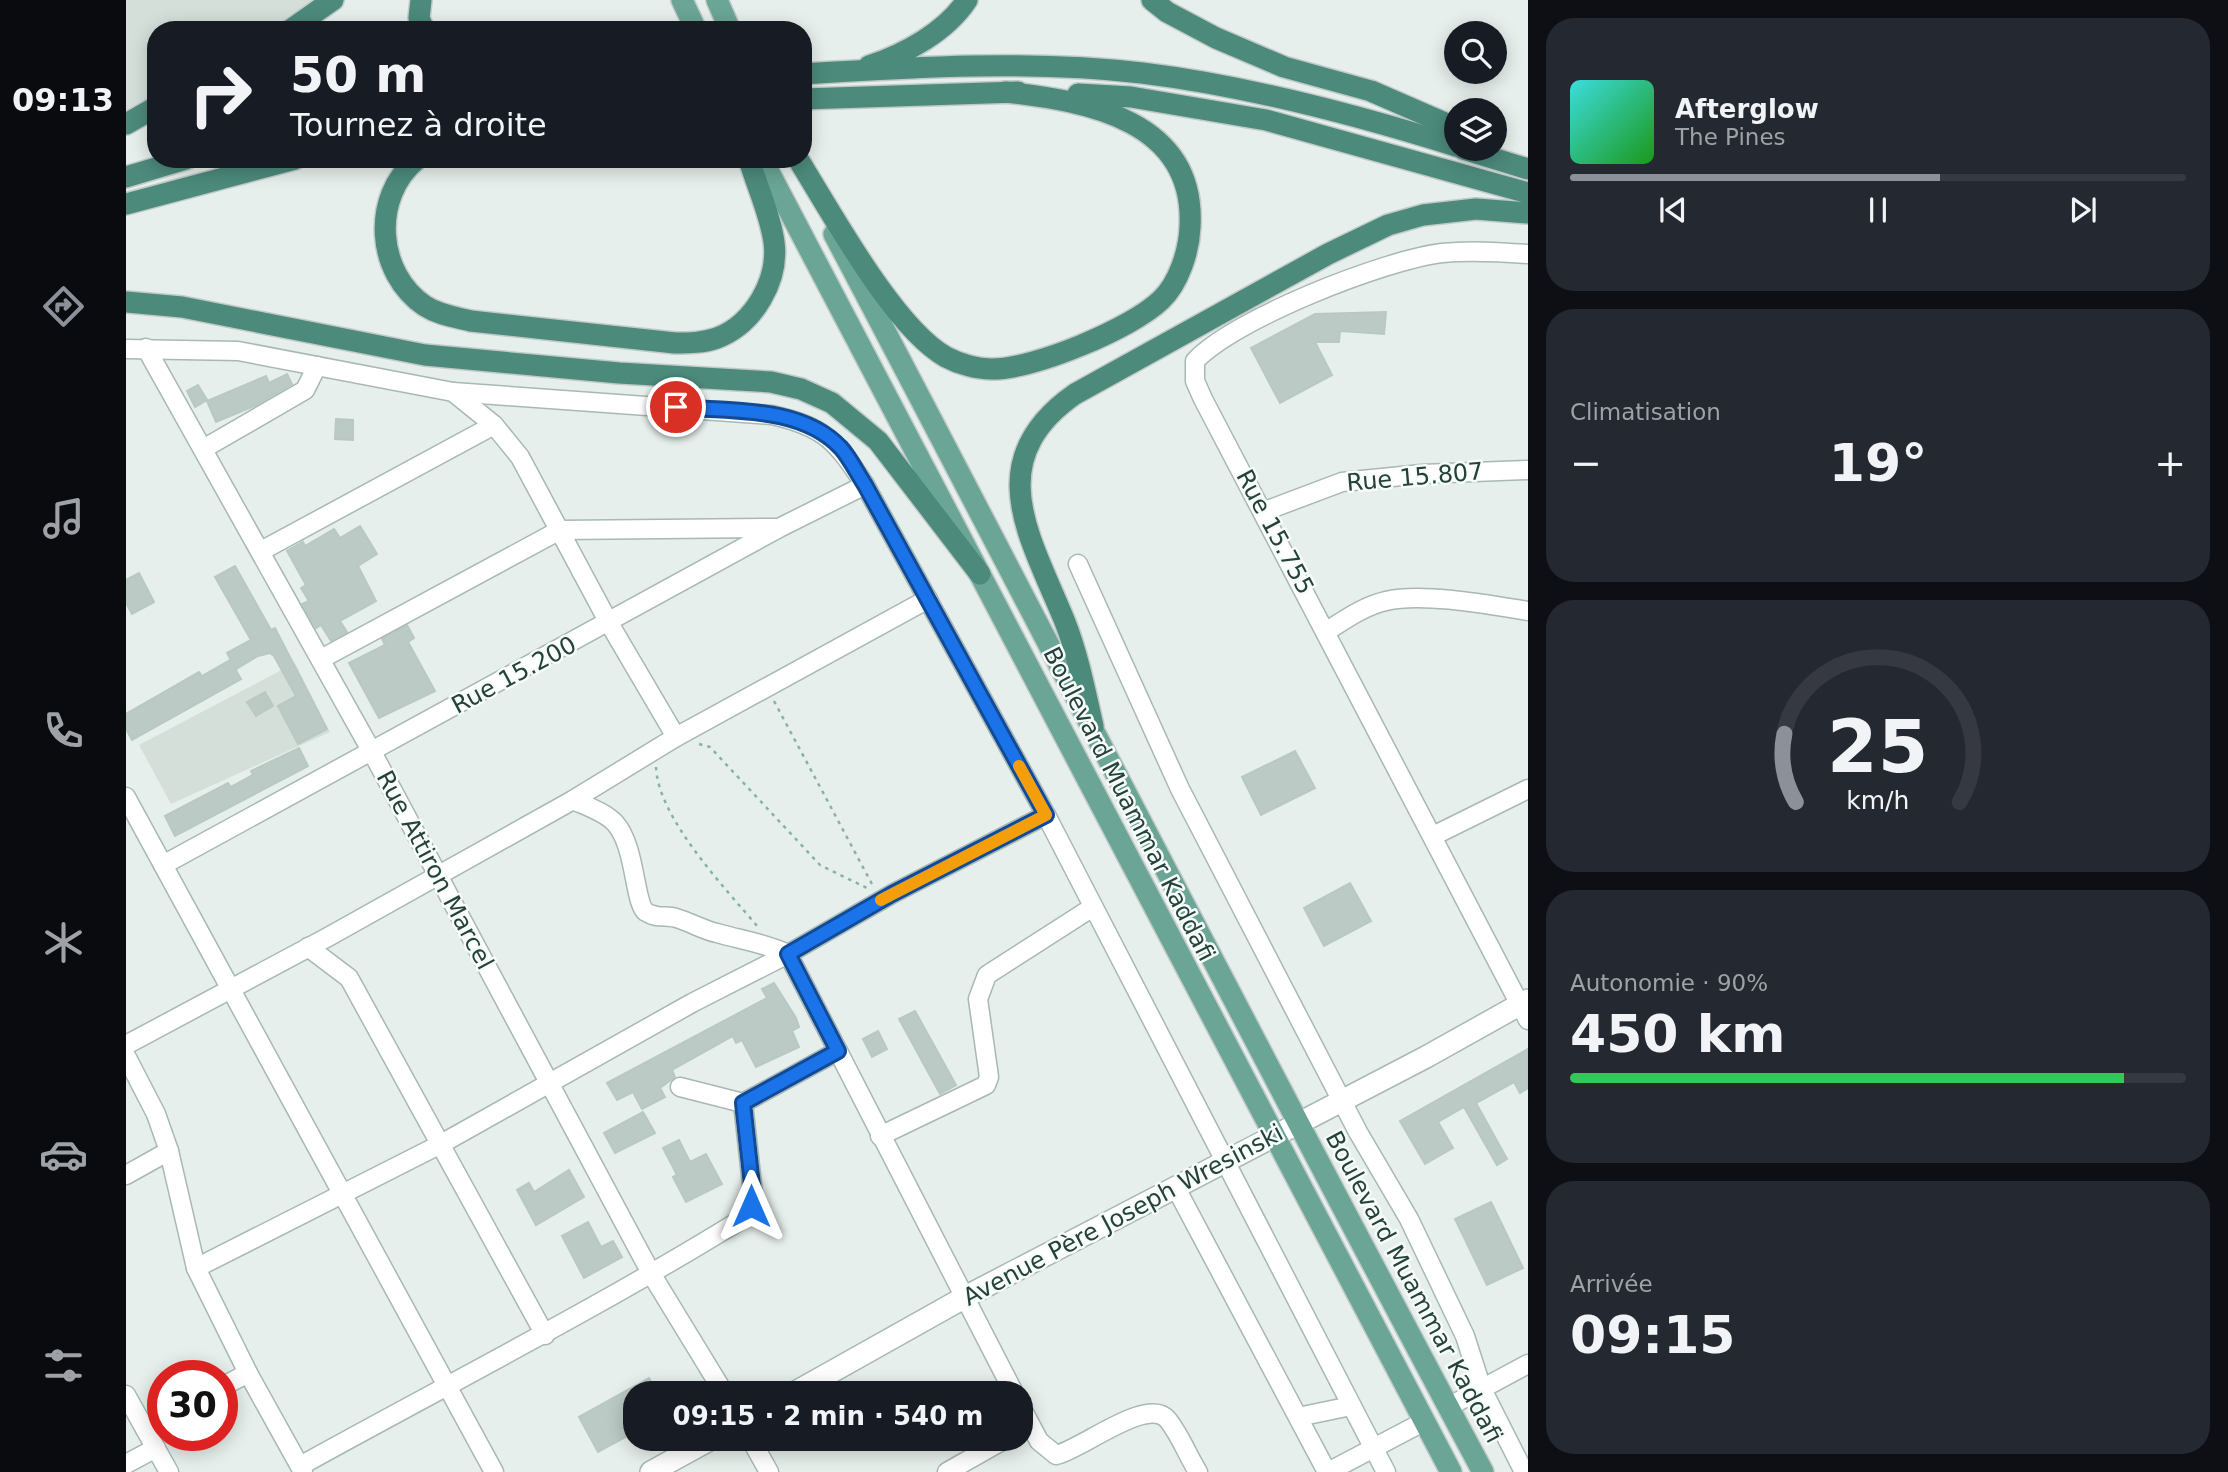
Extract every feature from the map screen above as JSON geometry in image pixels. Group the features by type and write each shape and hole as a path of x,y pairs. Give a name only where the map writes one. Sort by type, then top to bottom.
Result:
{"highway":[{"path":"303,21 333,0"},
{"path":"420,21 421,0"},
{"path":"852,71 880,62 926,40 960,12 967,0"},
{"path":"1152,0 1167,12 1216,38 1284,67 1371,91 1444,123"},
{"path":"812,73 984,65 1142,73 1287,100 1444,143"},
{"path":"812,99 1005,92 1131,97 1275,122 1528,193"},
{"path":"802,168 897,311 921,338 945,356 966,365 991,369 1030,363 1137,318 1163,299 1185,256 1191,213 1186,184 1167,151 1145,129 1111,113 1058,98 1005,92"},
{"path":"126,124 147,112"},
{"path":"1507,149 1528,158"},
{"path":"1502,161 1528,169"},
{"path":"126,177 156,168"},
{"path":"126,204 261,168"},
{"path":"410,168 393,192 385,225 386,247 390,265 399,279 425,306 444,315 471,321 675,343 701,342 732,331 757,306 770,280 775,244 753,168"},
{"path":"1093,726 1066,624 1036,558 1020,507 1021,468 1026,451 1054,409 1075,394 1328,254 1388,225 1423,215 1476,209 1528,213"},
{"path":"126,302 182,307 425,355 619,373 771,382 801,389 832,402 878,441 980,574"}],"main road":[{"path":"682,0 692,21"},
{"path":"717,0 726,21"},
{"name":"Boulevard Muammar Kaddafi","path":"767,168 1272,1136 1451,1472"},
{"name":"Boulevard Muammar Kaddafi","path":"801,168 1093,726 1297,1124 1483,1472"}],"street":[{"name":"Rue 15.755","path":"1525,1008 1195,381 1195,361 1209,346 1252,322 1368,271 1442,253 1528,254"},
{"name":"Rue Attiron Marcel","path":"146,348 372,752 652,1275 717,1381"},
{"path":"126,349 238,351 453,392 772,415 808,424 841,448 865,485 1046,815 1386,1472"},
{"path":"203,449 305,390 317,366"},
{"path":"453,392 494,425 520,457 610,623 676,737"},
{"path":"261,551 494,425"},
{"name":"Rue 15.807","path":"1265,512 1342,482 1422,474 1528,470"},
{"name":"Rue 15.200","path":"163,865 610,623 779,528 865,485"},
{"path":"321,659 560,530 779,528"},
{"path":"1078,564 1180,789 1342,1100 1409,1219 1465,1336 1482,1389 1524,1472"},
{"path":"126,1045 573,800 676,737 928,599"},
{"path":"1327,631 1359,611 1387,600 1434,600 1528,611"},
{"path":"1433,836 1528,789"},
{"path":"126,797 494,1472"},
{"path":"573,800 613,821 622,834 636,873 638,902 644,911 657,917 673,917 715,933 782,951 967,1296 1008,1381"},
{"path":"196,1268 441,1144 782,951 1046,815"},
{"path":"880,1136 986,1086 989,1077 978,999 987,975 1093,907"},
{"path":"308,947 349,978 545,1335"},
{"name":"Avenue Père Joseph Wresinski","path":"815,1381 967,1296 1272,1136 1525,1008"},
{"path":"680,1087 743,1103 838,1051"},
{"path":"126,1056 156,1114 169,1151 196,1268 248,1373 301,1469 652,1275 747,1216 753,1194 743,1103"},
{"path":"126,1175 169,1151"},
{"path":"1176,1188 1327,1472 1425,1421"},
{"path":"1448,1407 1528,1364"},
{"path":"238,1378 248,1373"},
{"path":"126,1395 147,1432"},
{"path":"1298,1417 1351,1406"},
{"path":"1033,1435 1056,1455 1069,1452 1124,1421 1157,1413 1167,1418 1198,1472"},
{"path":"126,1464 150,1451"},
{"path":"158,1451 169,1472"},
{"path":"651,1472 689,1451"},
{"path":"757,1451 769,1472"},
{"path":"947,1472 984,1451"}],"path":[{"path":"676,737 710,747 820,865 876,892 768,689"},
{"path":"656,750 657,782 676,822 782,951"}],"shaded area":[{"path":"126,0 333,0 303,21 147,21 147,112 126,124"},
{"path":"295,663 330,732 171,804 139,745"}],"building":[{"path":"1386,312 1384,334 1340,331 1339,342 1315,342 1332,375 1280,403 1251,348 1315,314"},
{"path":"287,374 292,384 254,406 216,422 207,401 266,376 269,383"},
{"path":"198,385 207,400 195,407 187,391"},
{"path":"336,419 353,420 353,440 335,439"},
{"path":"360,526 377,554 358,566 376,601 340,621 347,632 331,641 321,625 316,628 302,604 309,601 301,588 306,585 287,551 303,542 305,546 334,529 340,538"},
{"path":"235,566 271,630 275,628 327,729 298,744 278,706 296,696 274,656 270,653 258,656 236,669 227,653 251,640 215,577"},
{"path":"139,573 154,602 132,614 126,603 126,580"},
{"path":"407,625 414,638 408,642 435,691 379,718 349,663 385,645 382,639"},
{"path":"230,660 241,679 132,740 126,729 126,714 199,672 202,676"},
{"path":"265,692 273,706 256,716 247,702"},
{"path":"299,748 308,766 175,836 165,816 228,783 231,787 253,775 251,771"},
{"path":"1295,751 1315,788 1261,815 1242,777"},
{"path":"1350,883 1371,921 1324,946 1304,908"},
{"path":"774,983 796,1018 799,1027 792,1031 799,1047 756,1067 742,1040 736,1043 733,1036 672,1070 675,1077 660,1088 665,1097 642,1109 633,1092 617,1100 607,1083 767,998 762,989"},
{"path":"915,1011 956,1085 940,1094 899,1019"},
{"path":"878,1031 887,1049 872,1057 863,1039"},
{"path":"1528,1049 1528,1088 1520,1093 1514,1082 1476,1103 1507,1159 1497,1165 1464,1107 1438,1122 1453,1148 1425,1164 1400,1121"},
{"path":"643,1112 655,1133 615,1153 604,1133"},
{"path":"679,1140 690,1162 706,1154 722,1184 686,1202 673,1177 677,1175 663,1148"},
{"path":"569,1170 584,1197 536,1225 517,1190 529,1183 534,1192"},
{"path":"1491,1202 1523,1268 1487,1285 1455,1219"},
{"path":"588,1222 601,1247 613,1241 622,1257 584,1278 562,1236"},
{"path":"623,1392 623,1438 598,1452 579,1417"}],"slow traffic":[{"path":"881,900 1046,815 1019,766"}],"route":[{"path":"676,407 772,415 808,424 841,448 906,558 1046,815 892,894 788,954 838,1051 743,1103 753,1194 751,1206"}]}
